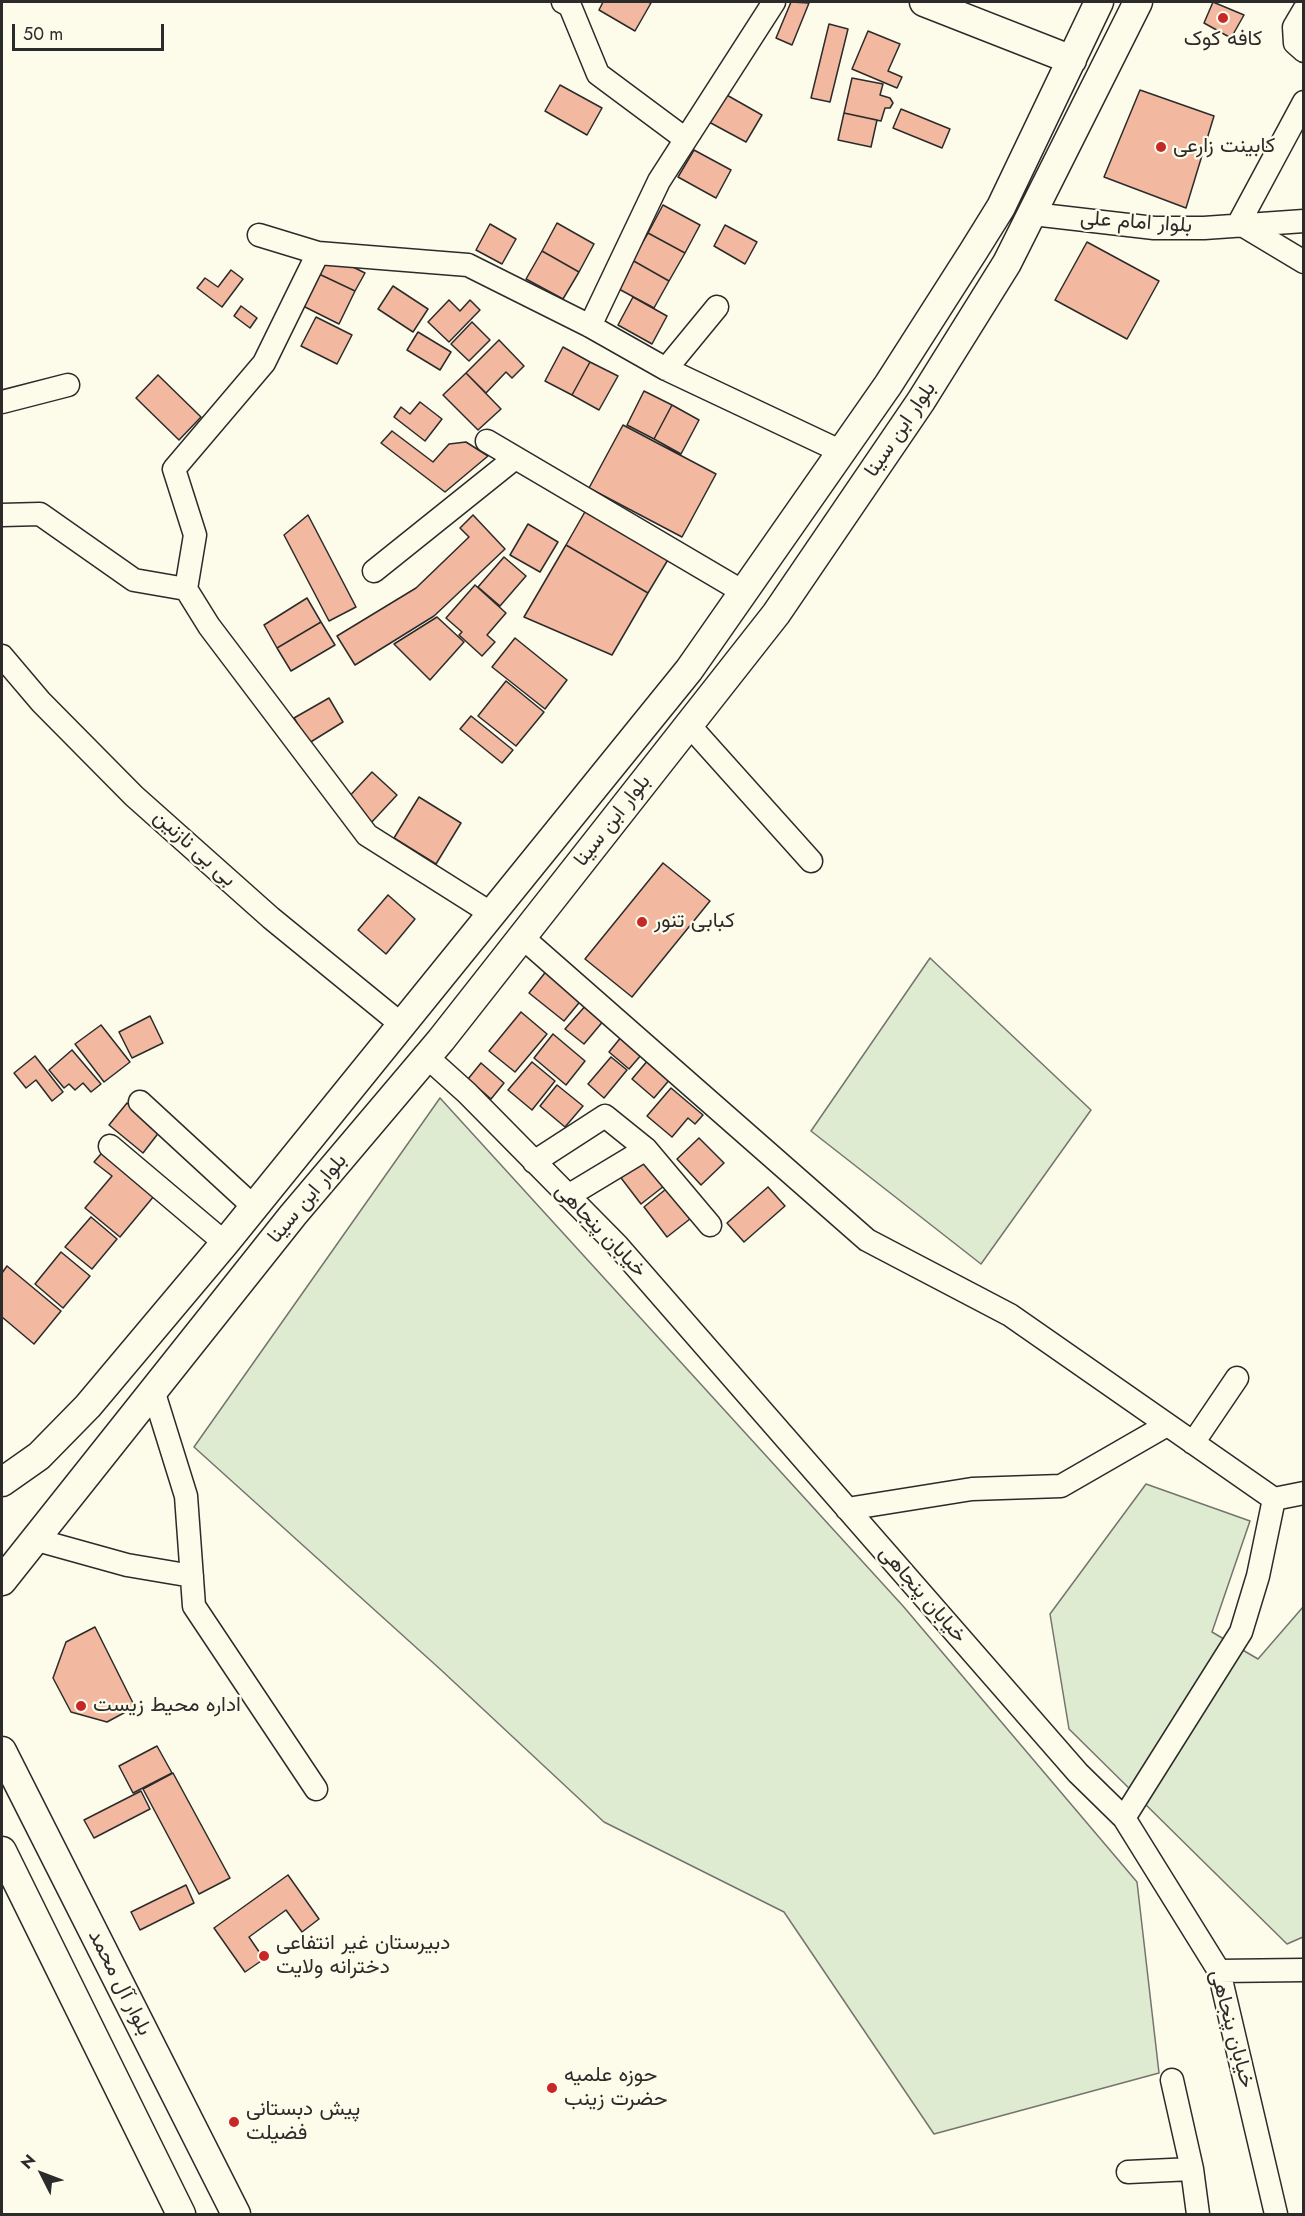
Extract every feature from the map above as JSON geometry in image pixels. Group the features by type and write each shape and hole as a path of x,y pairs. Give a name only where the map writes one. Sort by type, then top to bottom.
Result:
{"main road":[{"path":"924,2 1072,60"},
{"name":"بلوار ابن سینا","path":"2,1482 39,1455 88,1406 225,1243 689,670 745,593 894,376 1001,207 1099,2"},
{"name":"بلوار ابن سینا","path":"2,1581 293,1215 427,1057 776,614 921,401 1007,263 1138,2"},
{"path":"1001,207 1033,214"},
{"path":"2,1545 21,1548 36,1540"},
{"name":"بلوار آل محمد","path":"2,1751 236,2214"},
{"path":"2,1851 168,2201 181,2214"}],"street":[{"path":"590,326 642,213 684,138 774,2"},
{"path":"569,3 598,74 684,138"},
{"path":"1304,10 1294,27 1295,43 1304,51"},
{"path":"1304,102 1239,223 1304,262"},
{"name":"بلوار امام علی","path":"1033,214 1154,228 1204,228 1239,223 1304,221"},
{"path":"259,236 318,253 468,265 590,326 666,369 842,452"},
{"path":"318,253 264,363 174,469 195,535 186,589 209,626 367,836 492,914"},
{"path":"666,369 717,307"},
{"path":"2,402 68,386"},
{"path":"487,441 745,593"},
{"path":"374,571 515,458"},
{"path":"2,514 40,514 134,580 186,589"},
{"name":"بی بی نازنین","path":"2,656 41,702 134,796 271,918 402,1025"},
{"path":"689,725 811,861"},
{"path":"522,937 867,1240 1010,1315 1274,1499 1304,1493"},
{"name":"خیابان پنجاهی","path":"427,1057 467,1093 617,1245 1070,1764 1124,1818 1219,1971 1276,2214"},
{"path":"140,1102 254,1207"},
{"path":"534,1162 605,1116 646,1149 710,1225"},
{"path":"110,1146 225,1243"},
{"path":"568,1196 646,1149"},
{"path":"1193,1443 1238,1378"},
{"path":"153,1390 186,1496 194,1605 316,1789"},
{"path":"847,1509 972,1489 1061,1486 1167,1425"},
{"path":"1124,1818 1241,1632 1258,1576 1274,1499"},
{"path":"36,1540 127,1565 192,1576"},
{"path":"1219,1971 1304,1970"},
{"path":"1172,2080 1192,2169 1198,2214"},
{"path":"1128,2172 1192,2169"}],"green space":[{"path":"930,958 1091,1110 981,1264 811,1131"},
{"path":"440,1098 903,1606 1137,1882 1159,2073 934,2134 784,1912 604,1822 440,1669 194,1447"},
{"path":"1146,1484 1250,1521 1212,1632 1258,1659 1303,1607 1303,1937 1287,1944 1069,1729 1050,1614"}],"building":[{"path":"603,2 651,3 635,31 599,10"},
{"path":"791,2 809,3 792,45 776,38"},
{"path":"1213,2 1244,15 1231,38 1204,23"},
{"path":"829,24 848,29 830,102 811,98"},
{"path":"868,31 900,44 888,71 902,77 897,88 852,69"},
{"path":"852,78 883,84 880,95 890,98 893,103 890,108 885,108 881,121 844,113"},
{"path":"560,85 602,108 587,135 545,111"},
{"name":"کابینت زارعی","path":"1140,90 1214,116 1186,208 1104,177"},
{"path":"725,94 762,115 746,142 709,122"},
{"path":"901,109 950,129 942,148 893,128"},
{"path":"844,113 877,120 871,147 838,140"},
{"path":"694,150 731,170 716,198 678,177"},
{"path":"663,205 700,225 685,253 648,233"},
{"path":"557,223 594,244 579,272 542,251"},
{"path":"490,224 516,239 502,264 476,250"},
{"path":"725,225 757,242 745,264 714,246"},
{"path":"648,233 685,253 669,281 632,260"},
{"path":"1087,242 1159,281 1127,339 1055,300"},
{"path":"542,251 579,272 563,299 526,279"},
{"path":"329,255 365,273 355,291 319,274"},
{"path":"632,260 669,281 654,308 617,288"},
{"path":"231,270 243,279 222,307 197,288 205,278 218,287"},
{"path":"319,274 355,291 339,324 303,306"},
{"path":"393,286 428,309 413,332 378,309"},
{"path":"633,297 667,316 652,344 618,325"},
{"path":"449,300 460,311 470,300 480,310 449,342 428,322"},
{"path":"241,306 257,318 250,328 234,316"},
{"path":"316,317 352,335 337,364 301,346"},
{"path":"472,322 490,340 469,361 451,344"},
{"path":"418,332 451,352 440,370 407,350"},
{"path":"499,340 524,366 512,378 506,372 486,393 466,373"},
{"path":"563,347 590,362 572,395 545,381"},
{"path":"590,362 618,376 599,410 572,395"},
{"path":"466,373 501,409 478,430 443,395"},
{"path":"158,375 201,417 179,440 136,398"},
{"path":"644,391 672,405 654,439 627,425"},
{"path":"420,402 442,419 425,441 394,417 401,407 410,414"},
{"path":"672,405 699,420 681,454 654,439"},
{"path":"623,425 716,474 682,537 589,488"},
{"path":"392,431 433,462 449,444 466,442 488,456 445,492 381,443"},
{"path":"586,510 669,558 648,593 566,545"},
{"path":"308,515 356,607 329,621 284,535"},
{"path":"473,515 505,549 434,616 355,665 337,636 416,588 469,537 460,528"},
{"path":"528,524 558,542 540,572 510,555"},
{"path":"566,545 648,593 612,655 524,617"},
{"path":"504,557 526,576 500,606 478,587"},
{"path":"475,585 506,613 487,635 495,642 482,656 459,635 462,632 446,618"},
{"path":"307,598 321,622 277,648 264,625"},
{"path":"437,617 464,642 430,680 394,644"},
{"path":"321,622 335,645 291,671 277,648"},
{"path":"515,638 567,680 545,709 492,667"},
{"path":"506,681 544,712 516,746 478,716"},
{"path":"329,698 343,722 309,743 294,718"},
{"path":"471,716 513,750 502,763 460,729"},
{"path":"372,772 397,795 369,825 344,802"},
{"path":"419,797 461,823 436,864 394,838"},
{"path":"663,863 710,901 632,997 585,959"},
{"path":"388,895 415,919 386,954 358,930"},
{"path":"548,969 583,998 564,1021 529,993"},
{"path":"587,1004 605,1019 584,1044 565,1029"},
{"path":"521,1012 547,1034 515,1072 489,1051"},
{"path":"150,1016 163,1043 132,1058 119,1032"},
{"path":"101,1025 130,1062 104,1082 75,1044"},
{"path":"553,1034 585,1061 566,1085 534,1058"},
{"path":"622,1036 642,1054 629,1069 609,1052"},
{"path":"72,1050 101,1084 91,1092 83,1083 75,1090 69,1084 64,1088 49,1070"},
{"path":"35,1056 63,1092 52,1101 36,1080 26,1088 14,1073"},
{"path":"611,1057 627,1070 604,1098 588,1084"},
{"path":"649,1059 671,1078 654,1098 632,1079"},
{"path":"532,1062 555,1081 532,1110 508,1090"},
{"path":"481,1063 504,1083 491,1099 468,1079"},
{"path":"557,1085 583,1106 565,1127 540,1106"},
{"path":"671,1088 703,1115 695,1124 688,1118 672,1137 647,1116"},
{"path":"127,1103 160,1131 143,1153 109,1125"},
{"path":"699,1138 724,1163 701,1185 677,1159"},
{"path":"107,1147 159,1190 120,1237 85,1208 112,1176 94,1162"},
{"path":"640,1156 664,1186 641,1204 618,1174"},
{"path":"768,1187 785,1206 744,1242 727,1223"},
{"path":"666,1189 690,1219 667,1237 644,1207"},
{"path":"91,1217 117,1239 92,1269 65,1247"},
{"path":"61,1252 90,1276 63,1308 35,1284"},
{"path":"7,1266 61,1311 34,1344 2,1317 2,1273"},
{"path":"95,1627 135,1707 107,1722 71,1712 53,1678 66,1642"},
{"path":"157,1746 172,1773 133,1793 119,1766"},
{"path":"173,1773 230,1878 199,1894 143,1789"},
{"path":"141,1791 150,1809 94,1838 84,1820"},
{"path":"288,1875 319,1919 302,1932 286,1910 249,1937 264,1959 245,1972 214,1928"},
{"path":"186,1885 194,1903 140,1930 131,1912"}],"place":[{"name":"کافه کوک","path":"1223,18"},
{"name":"کابینت زارعی","path":"1161,147"},
{"name":"کبابی تنور","path":"642,922"},
{"name":"اداره محیط زیست","path":"81,1706"},
{"name":"دبیرستان غیر انتفاعی دخترانه ولایت","path":"264,1956"},
{"name":"حوزه علمیه حضرت زینب","path":"552,2088"},
{"name":"پیش دبستانی فضیلت","path":"234,2122"}]}
